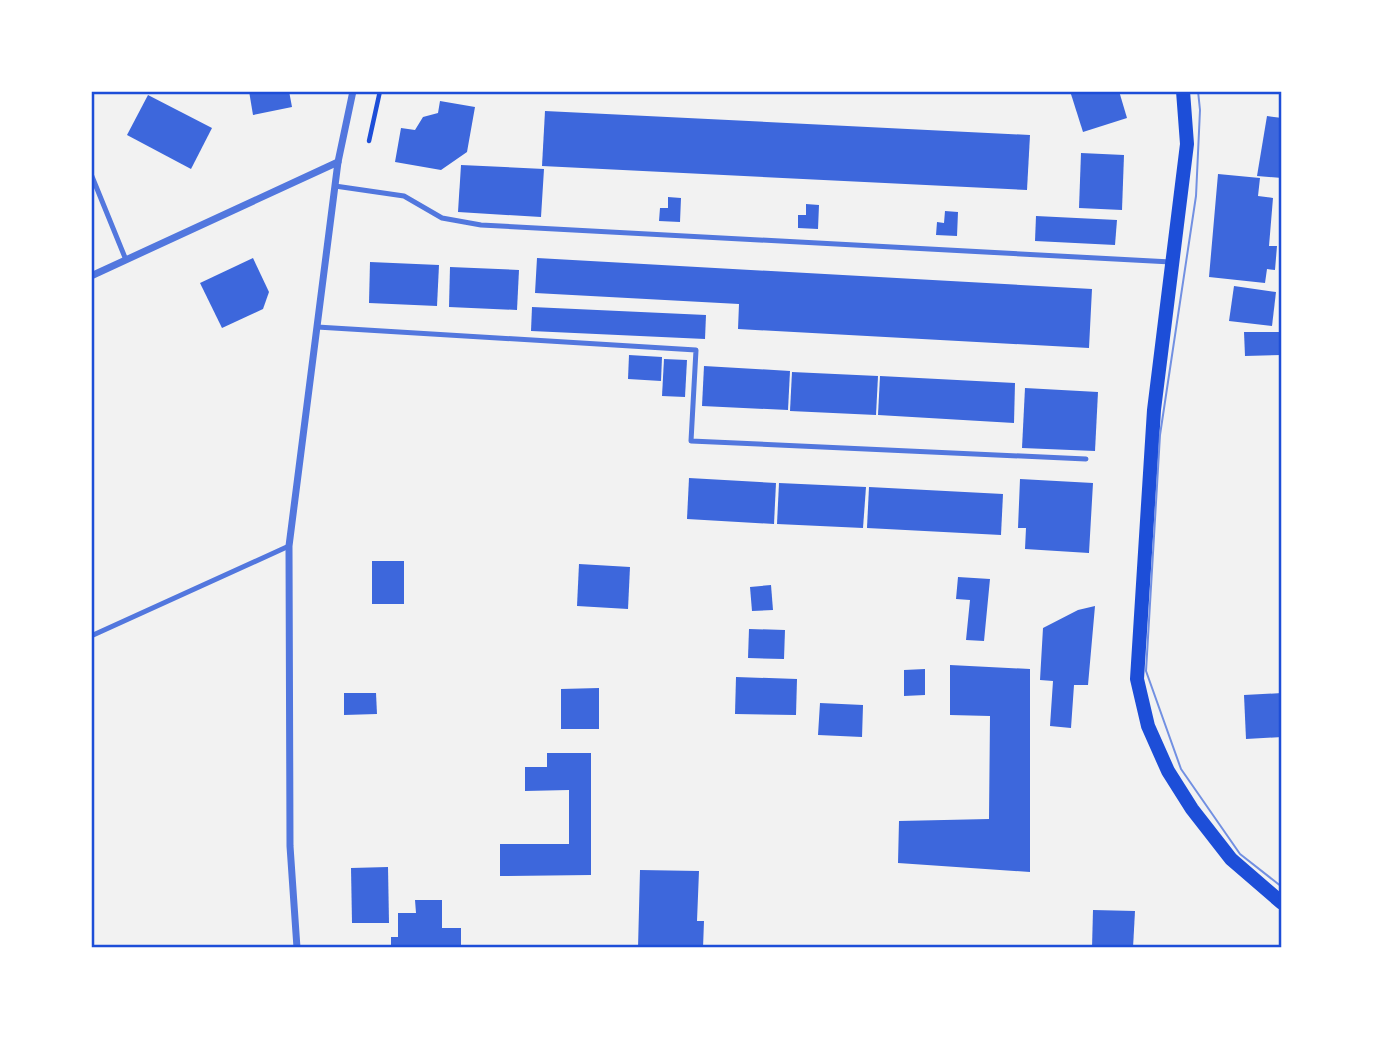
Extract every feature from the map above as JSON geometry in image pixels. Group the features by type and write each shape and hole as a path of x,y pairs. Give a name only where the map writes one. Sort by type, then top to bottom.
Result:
{"main road":[{"path":"1183,91 1187,144 1154,410 1137,679 1148,726 1168,771 1231,859 1282,903"}],"street":[{"path":"297,948 290,846 289,546 338,162 353,91"},
{"path":"91,276 338,162"}],"lane":[{"path":"91,174 126,260"},
{"path":"335,186 404,196 442,218 481,225 1173,262"},
{"path":"317,327 696,350 691,441 1086,459"},
{"path":"91,636 289,546"}],"path":[{"path":"369,141 380,91"}],"building":[{"path":"249,91 289,91 292,107 253,115"},
{"path":"1070,91 1119,91 1127,118 1083,132"},
{"path":"148,95 212,128 191,169 127,135"},
{"path":"440,101 475,107 467,152 441,170 395,162 401,128 415,130 423,117 438,113"},
{"path":"545,111 1030,135 1027,190 542,166"},
{"path":"1267,116 1282,118 1282,178 1257,176"},
{"path":"1081,153 1124,155 1122,210 1079,208"},
{"path":"461,165 544,169 541,217 458,212"},
{"path":"1218,174 1260,178 1258,196 1273,198 1269,246 1277,246 1275,270 1267,269 1265,283 1209,277"},
{"path":"668,197 681,198 680,222 659,221 660,208 668,208"},
{"path":"806,204 819,205 818,229 798,228 798,215 806,215"},
{"path":"945,211 958,212 957,236 936,235 937,222 944,223"},
{"path":"1036,216 1117,220 1115,245 1035,241"},
{"path":"253,258 269,292 263,309 222,328 200,283"},
{"path":"537,258 1092,289 1089,348 738,329 739,304 535,293"},
{"path":"370,262 439,265 437,306 369,303"},
{"path":"450,267 519,270 517,310 449,307"},
{"path":"1234,286 1276,292 1272,326 1229,321"},
{"path":"532,307 706,315 705,339 531,331"},
{"path":"1244,332 1282,332 1282,355 1245,356"},
{"path":"629,355 662,357 661,381 628,379"},
{"path":"664,359 687,360 685,397 662,396"},
{"path":"704,366 790,371 788,410 702,406"},
{"path":"792,372 878,376 876,415 790,411"},
{"path":"880,376 1015,383 1014,423 878,415"},
{"path":"1025,388 1098,392 1095,451 1022,448"},
{"path":"689,478 776,483 774,524 687,519"},
{"path":"1020,479 1093,483 1089,553 1025,549 1026,528 1018,528"},
{"path":"779,483 866,487 863,528 777,524"},
{"path":"869,487 1003,494 1001,535 867,528"},
{"path":"372,561 404,561 404,604 372,604"},
{"path":"579,564 630,567 628,609 577,606"},
{"path":"958,577 990,579 984,641 966,640 970,600 956,599"},
{"path":"771,585 773,610 752,611 750,587"},
{"path":"1095,606 1088,685 1074,685 1071,728 1050,726 1053,681 1040,680 1043,628 1078,610"},
{"path":"749,629 785,630 784,659 748,658"},
{"path":"950,665 1030,669 1030,872 898,863 899,821 989,819 990,716 950,715"},
{"path":"925,669 925,695 904,696 904,670"},
{"path":"736,677 797,679 796,715 735,714"},
{"path":"599,688 599,729 561,729 561,689"},
{"path":"344,693 376,693 377,714 344,715"},
{"path":"1282,693 1282,737 1246,739 1244,695"},
{"path":"820,703 863,705 862,737 818,735"},
{"path":"547,753 591,753 591,875 500,876 500,844 569,844 569,790 525,791 525,767 547,767"},
{"path":"388,867 389,923 352,923 351,868"},
{"path":"640,870 699,871 697,921 704,921 703,948 638,948"},
{"path":"415,900 442,900 442,928 461,928 461,948 391,948 391,937 398,937 398,913 416,913"},
{"path":"1093,910 1135,911 1133,948 1092,948"}],"tram line":[{"path":"1198,91 1200,110 1196,196 1160,435 1146,671 1181,769 1240,854 1282,887"}]}
